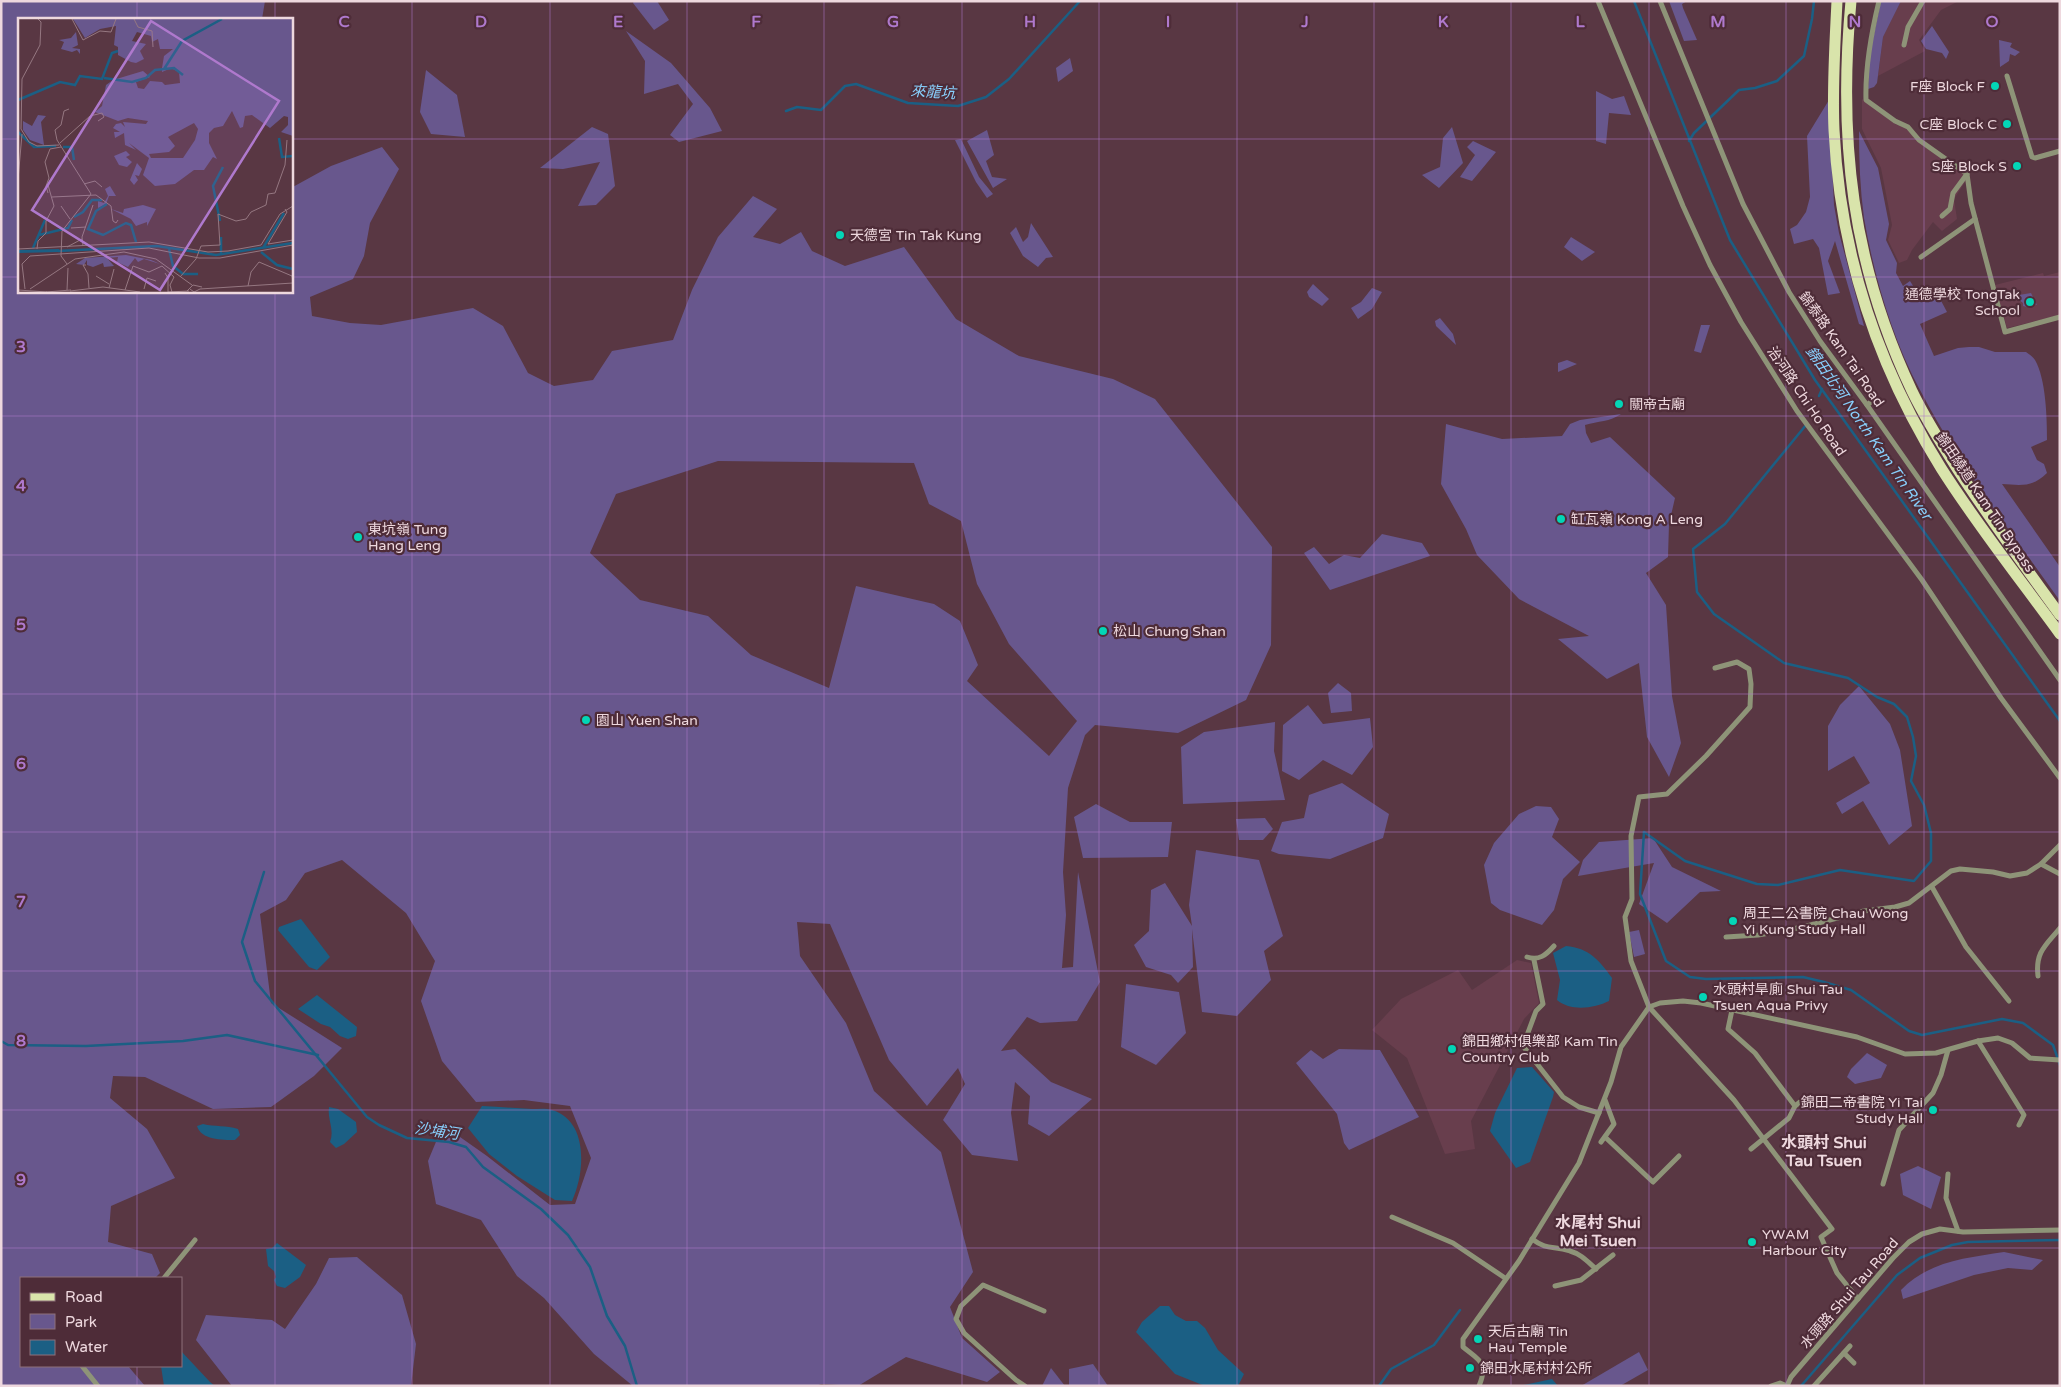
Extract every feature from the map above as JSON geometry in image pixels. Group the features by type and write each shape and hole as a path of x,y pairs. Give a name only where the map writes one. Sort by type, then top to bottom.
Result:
{"main road":[{"name":"錦田繞道 Kam Tin Bypass","path":"1837,1 1834,128 1836,160 1847,238 1870,324 1900,396 1942,469 2060,634"},
{"name":"錦田繞道 Kam Tin Bypass","path":"1851,1 1847,133 1854,209 1867,273 1888,336 1912,393 1944,448 1975,496 2060,615"}],"street":[{"name":"治河路 Chi Ho Road","path":"1598,1 1683,206 1710,265 1741,322 1797,411 1922,580 2001,698 2060,778"},
{"name":"錦泰路 Kam Tai Road","path":"1660,1 1702,107 1744,204 1789,292 1820,341 2060,680"},
{"path":"1878,1 1868,52 1865,81 1866,100 1895,121 1908,127 1919,140 1968,174"},
{"path":"1904,45 1908,27 1922,1"},
{"path":"2007,76 2032,156 2036,158 2060,151"},
{"path":"1942,216 1950,209 1953,193 1968,174"},
{"path":"1968,174 1975,219 2005,332 2060,317"},
{"path":"1921,257 1975,219"},
{"path":"1867,405 1876,398"},
{"path":"1715,668 1737,662 1749,669 1751,684 1750,707 1695,768 1667,794 1639,797 1631,836 1632,899 1625,917 1632,961 1649,1007 1734,1100 1832,1229 1821,1236 1836,1273 1858,1298"},
{"path":"1726,937 1758,935 1803,927 1864,911 1909,903 1932,887 1950,871 1960,869 1993,872 2010,876 2027,872 2041,864 2060,845"},
{"path":"2041,864 2060,874"},
{"path":"1932,887 1966,947 2009,1001"},
{"path":"2038,976 2036,964 2040,952 2060,928"},
{"path":"1527,957 1534,960 1546,955 1554,946"},
{"path":"1534,960 1543,1004 1536,1010 1523,1046 1563,1097 1579,1107 1599,1113"},
{"path":"1479,1386 1482,1365 1478,1358 1463,1347 1462,1343 1467,1332 1532,1239 1580,1163 1622,1048 1649,1007 1660,1003 1682,1000 1857,1037 1905,1054 1921,1055 1948,1050 1978,1041 2002,1039 2012,1043 2030,1058 2060,1060"},
{"path":"1732,1010 1728,1029 1755,1053 1795,1106"},
{"path":"1978,1041 2024,1115 2019,1125"},
{"path":"1883,1184 1899,1130 1933,1093 1948,1050"},
{"path":"1751,1149 1762,1138 1789,1118 1795,1106 1805,1098"},
{"path":"1604,1100 1614,1124 1603,1140 1653,1182 1679,1156"},
{"path":"1948,1174 1946,1198 1958,1231"},
{"path":"1392,1217 1452,1243 1505,1278"},
{"name":"水頭路 Shui Tau Road","path":"1787,1386 1791,1377 1858,1298 1909,1242 1922,1234 1940,1229 1958,1231 2060,1230"},
{"path":"1532,1239 1543,1247 1560,1248 1581,1255 1596,1269"},
{"path":"165,1277 195,1240"},
{"path":"1554,1286 1581,1280 1613,1255"},
{"path":"1025,1386 964,1334 956,1320 961,1306 983,1285 1044,1311"},
{"path":"1814,1386 1850,1346"},
{"path":"1844,1354 1854,1363"},
{"path":"83,1367 98,1386"},
{"path":"1771,1386 1780,1383 1787,1386"}],"shaded area":[{"path":"1901,1 1959,1 1941,10 1919,40 1925,51 1878,76 1883,37"},
{"path":"1862,99 1895,124 1906,128 1919,143 1964,174 1967,179 1954,199 1957,219 1942,231 1933,222 1912,250 1907,260 1899,263 1888,240 1892,225 1881,168 1862,129"},
{"name":"通德學校 TongTak School","path":"2060,272 2060,315 2007,328 1995,285 2043,273 2044,276"},
{"name":"錦田鄉村俱樂部 Kam Tin Country Club","path":"1517,960 1531,963 1539,1003 1524,1019 1471,1121 1475,1149 1445,1154 1407,1058 1372,1030 1401,999 1458,970 1472,990"}],"green space":[{"path":"1,1 265,1 262,18 18,18 18,292 292,292 292,187 331,166 382,147 399,169 370,223 364,256 353,279 310,297 312,316 350,323 381,325 473,308 503,326 528,373 554,386 593,380 612,351 673,340 692,290 718,237 753,196 777,209 753,237 780,244 801,232 812,251 845,266 904,247 956,319 1019,356 1113,379 1155,399 1272,547 1271,645 1246,700 1178,733 1095,725 1085,735 1068,788 1063,872 1066,915 1062,968 1073,967 1078,872 1100,982 1077,1021 1040,1023 1027,1017 1001,1051 1015,1049 1051,1082 1092,1099 1049,1136 1028,1124 1030,1096 1015,1082 1011,1113 1018,1161 972,1155 943,1120 965,1084 958,1068 927,1106 889,1060 830,924 797,922 800,956 846,1023 874,1091 941,1152 973,1272 950,1307 962,1338 1000,1372 987,1382 906,1357 858,1386 821,1384 816,1386 633,1386 594,1354 544,1298 517,1276 481,1220 436,1204 428,1161 443,1125 487,1156 550,1205 575,1204 591,1158 570,1106 524,1100 476,1102 442,1061 421,1001 435,961 406,913 342,860 305,873 286,900 260,914 271,1003 342,1048 314,1076 271,1107 213,1109 145,1077 113,1076 110,1098 147,1129 175,1178 111,1206 108,1242 152,1254 160,1273 156,1277 20,1277 20,1367 129,1367 145,1386 1,1386","holes":["718,461 914,463 929,504 961,521 977,584 1009,644 1077,721 1049,756 967,681 978,665 960,621 934,604 856,586 829,688 751,655 708,616 640,600 590,553 616,494"]},
{"path":"634,1 657,1 669,20 654,30 633,3"},
{"path":"1669,1 1687,1 1682,4 1683,8 1697,40 1684,41"},
{"path":"1881,1 1901,1 1883,37 1877,83 1874,87 1868,89 1870,53"},
{"path":"1932,26 1949,52 1946,59 1942,53 1926,49 1921,41"},
{"path":"626,31 671,63 710,108 722,131 679,142 670,135 693,104 678,84 644,94 645,61"},
{"path":"1999,40 2012,43 2010,47 2020,52 2015,56 2010,54 2009,61 2000,67"},
{"path":"1070,58 1073,71 1058,82 1056,68"},
{"path":"426,70 457,95 465,137 431,134 420,112"},
{"path":"1596,91 1612,99 1624,96 1631,115 1609,113 1606,144 1596,141"},
{"path":"1829,100 1834,205 1839,233 1864,326 1859,324 1835,241 1828,261 1840,293 1828,295 1819,248 1813,239 1794,244 1790,229 1797,225 1806,212 1810,197 1807,136"},
{"path":"592,127 608,134 615,186 596,205 578,206 600,162 563,169 540,168"},
{"path":"1452,127 1463,163 1439,188 1422,175 1440,167 1443,138"},
{"path":"987,130 994,155 986,161 992,177 1007,179 993,188 967,141"},
{"path":"1859,131 1878,168 1889,224 1886,240 1897,263 1896,273 1903,286 1910,281 1915,289 1922,285 1926,291 1938,295 1947,312 1920,324 1934,356 1958,348 1969,347 1979,347 1995,352 2026,352 2034,359 2039,368 2045,399 2047,440 2031,447 2037,460 2044,464 2047,473 2031,483 2020,485 2002,484 2060,567 2060,601 1986,498 1951,445 1920,390 1901,349 1885,306 1868,240 1862,196"},
{"path":"961,139 979,177 993,194 987,198 976,182 955,140"},
{"path":"1473,141 1496,152 1472,181 1460,177 1475,155 1467,147"},
{"path":"1031,223 1053,257 1046,258 1038,267 1023,256 1010,233 1016,227 1023,242 1028,237"},
{"path":"1571,237 1595,252 1582,261 1564,247"},
{"path":"1313,284 1329,299 1322,306 1309,297 1307,292"},
{"path":"1372,288 1382,292 1372,309 1358,319 1351,308 1361,302"},
{"path":"2031,293 2037,305 2031,303 2027,307 2023,306 2023,303 2018,299 2019,295"},
{"path":"1440,318 1453,334 1456,345 1436,326 1435,321"},
{"path":"1701,325 1710,325 1701,353 1694,351"},
{"path":"1567,360 1577,364 1558,372 1558,363"},
{"path":"1621,414 1608,420 1585,425 1586,433 1591,443 1610,437 1675,498 1669,524 1668,557 1646,573 1666,605 1672,696 1681,743 1669,777 1647,737 1639,663 1607,679 1558,639 1589,636 1519,599 1477,555 1466,529 1441,484 1446,424 1502,439 1562,436 1570,424 1580,420"},
{"path":"1382,534 1422,543 1430,556 1330,590 1304,553 1314,547 1329,564 1344,555 1360,558"},
{"path":"1338,683 1351,693 1352,711 1331,713 1328,693"},
{"path":"1859,686 1890,724 1900,750 1912,826 1889,845 1863,801 1842,814 1836,803 1870,783 1854,756 1828,771 1828,726 1840,705"},
{"path":"1308,705 1323,724 1370,718 1373,747 1352,775 1323,760 1299,780 1282,771 1283,725"},
{"path":"1275,722 1274,751 1285,800 1183,804 1181,747 1204,732"},
{"path":"1342,783 1389,814 1383,838 1330,859 1279,854 1271,851 1282,822 1304,818 1309,795"},
{"path":"1096,804 1130,822 1172,822 1168,857 1083,858 1074,817"},
{"path":"1536,806 1551,807 1559,819 1552,837 1580,862 1563,879 1554,910 1542,925 1500,910 1491,903 1484,865 1494,843 1519,814"},
{"path":"1265,818 1273,829 1263,840 1239,840 1236,819"},
{"path":"1653,838 1672,867 1721,891 1700,892 1667,923 1639,904 1654,863 1578,876 1583,860 1599,842"},
{"path":"1196,850 1259,860 1283,936 1264,951 1271,980 1237,1016 1202,1012 1192,929 1193,967 1178,983 1171,975 1146,967 1134,945 1149,931 1151,890 1165,883 1192,926 1189,905"},
{"path":"1639,930 1645,954 1634,957 1629,932"},
{"path":"1126,984 1179,992 1186,1033 1156,1065 1121,1047"},
{"path":"1339,1049 1380,1050 1419,1117 1349,1150 1344,1143 1337,1114 1296,1063 1311,1050 1323,1059"},
{"path":"1867,1053 1887,1065 1881,1078 1855,1084 1847,1077 1851,1069"},
{"path":"1918,1166 1941,1177 1931,1209 1903,1195 1900,1174"},
{"path":"2004,1252 2043,1260 2032,1270 2008,1268 1974,1275 1903,1299 1901,1290 1912,1280 1936,1267 1962,1259"},
{"path":"357,1257 402,1295 416,1344 411,1386 232,1386 196,1340 206,1315 272,1320 285,1329 316,1284 329,1258"},
{"path":"1639,1352 1648,1370 1620,1386 1581,1386"},
{"path":"1093,1364 1108,1386 1069,1386 1069,1369"},
{"path":"1051,1368 1065,1386 1042,1386"}],"water":[{"path":"301,919 330,957 317,970 309,967 278,930 279,927"},
{"path":"1566,946 1581,949 1598,960 1612,978 1609,1001 1583,1008 1569,1006 1557,1000 1560,980 1553,953"},
{"path":"317,995 357,1027 356,1036 348,1039 340,1036 330,1027 321,1024 298,1009"},
{"path":"1532,1067 1554,1092 1530,1162 1516,1168 1490,1131 1495,1113 1517,1068"},
{"path":"482,1106 550,1109 564,1116 573,1125 581,1149 581,1163 580,1177 572,1201 555,1200 517,1176 489,1154 468,1128"},
{"path":"329,1107 338,1109 356,1122 357,1132 344,1144 336,1148 330,1142 332,1133"},
{"path":"203,1124 238,1129 240,1135 235,1140 207,1137 199,1131 197,1126"},
{"path":"277,1243 306,1265 300,1277 285,1288 277,1286 274,1280 276,1277 274,1271 268,1266 266,1249 272,1248"},
{"path":"1160,1306 1169,1306 1175,1315 1186,1321 1197,1321 1205,1328 1218,1350 1244,1374 1238,1386 1205,1386 1175,1374 1136,1332 1142,1322"},
{"path":"182,1352 215,1386 164,1386 161,1367 182,1367"},
{"path":"1552,1379 1558,1386 1519,1386"}],"waterway":[{"name":"來龍坑","path":"786,111 797,107 821,110 845,86 856,84 908,103 958,106 986,97 1009,79 1080,1"},
{"name":"錦田北河 North Kam Tin River","path":"1634,1 1730,240 1815,380 2060,721"},
{"path":"1689,141 1694,133 1739,90 1755,88 1777,81 1804,56 1814,1"},
{"name":"錦田北河 North Kam Tin River","path":"1819,396 1822,389"},
{"path":"1644,832 1685,861 1757,884 1778,885 1840,870 1914,881 1931,861 1931,833 1924,805 1911,781 1916,756 1907,717 1894,704 1877,697 1848,678 1784,663 1714,614 1697,592 1693,549 1725,524 1806,425"},
{"path":"1644,832 1640,894 1666,961 1690,977 1706,979 1803,977 1824,982 1851,990 1909,1031 1922,1035 2002,1019 2023,1023 2053,1045 2060,1065"},
{"name":"沙埔河","path":"264,872 242,942 255,981 367,1117 379,1125 407,1138 449,1142 466,1147 483,1167 541,1209 568,1235 590,1267 607,1316 625,1346 637,1386"},
{"path":"1,1041 8,1045 86,1046 183,1041 227,1035 318,1055"},
{"path":"1801,1386 1897,1275 1920,1258 1952,1245 1968,1242 2060,1240"},
{"path":"1379,1386 1391,1369 1434,1345 1460,1310"}],"place":[{"name":"F座 Block F","path":"1995,86"},
{"name":"C座 Block C","path":"2007,124"},
{"name":"S座 Block S","path":"2017,166"},
{"name":"天德宮 Tin Tak Kung","path":"840,235"},
{"name":"通德學校 TongTak School","path":"2030,302"},
{"name":"關帝古廟","path":"1619,404"},
{"name":"缸瓦嶺 Kong A Leng","path":"1561,519"},
{"name":"東坑嶺 Tung Hang Leng","path":"358,537"},
{"name":"松山 Chung Shan","path":"1103,631"},
{"name":"園山 Yuen Shan","path":"586,720"},
{"name":"周王二公書院 Chau Wong Yi Kung Study Hall","path":"1733,921"},
{"name":"水頭村旱廁 Shui Tau Tsuen Aqua Privy","path":"1703,997"},
{"name":"錦田鄉村俱樂部 Kam Tin Country Club","path":"1452,1049"},
{"name":"錦田二帝書院 Yi Tai Study Hall","path":"1933,1110"},
{"name":"YWAM Harbour City","path":"1752,1242"},
{"name":"天后古廟 Tin Hau Temple","path":"1478,1339"},
{"name":"錦田水尾村村公所","path":"1470,1368"}],"district":[{"name":"水頭村 Shui Tau Tsuen","path":"1824,1151"},
{"name":"水尾村 Shui Mei Tsuen","path":"1598,1231"}]}
